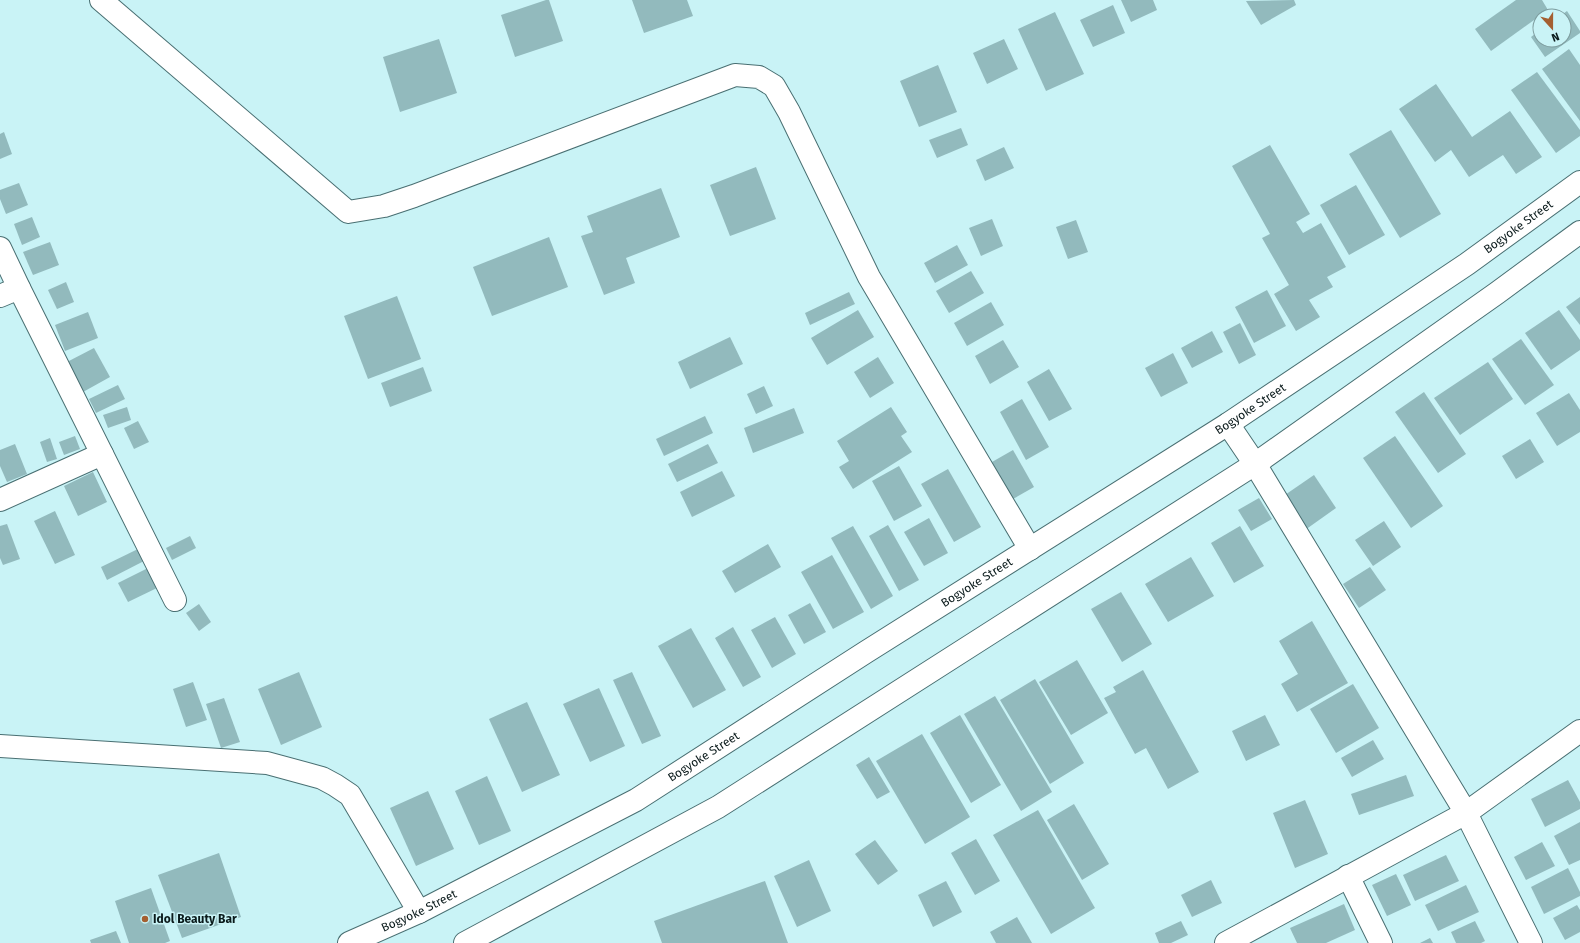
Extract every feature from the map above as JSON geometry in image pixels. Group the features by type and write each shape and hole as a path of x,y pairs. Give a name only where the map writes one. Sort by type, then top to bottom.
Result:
{"street":[{"path":"101,0 348,212 384,206 414,196 735,74 759,77 774,86 789,112 869,277 1030,549"},
{"name":"Bogyoke Street","path":"348,943 419,912 636,800 866,652 1228,424 1467,264 1580,182"},
{"path":"465,943 718,808 1255,464 1497,293 1580,232"},
{"path":"0,248 9,292 102,454 175,600"},
{"path":"1228,424 1255,464 1466,813 1531,943"},
{"path":"0,500 102,454"},
{"path":"1230,942 1348,876 1466,813 1580,731"},
{"path":"0,746 267,763 322,778 350,795 419,912"},
{"path":"1348,876 1381,943"}],"building":[{"path":"549,0 563,41 515,57 501,15"},
{"path":"632,0 687,0 693,16 644,33"},
{"path":"1121,0 1153,0 1157,10 1131,22"},
{"path":"1294,0 1296,5 1261,25 1246,1"},
{"path":"1516,0 1542,0 1547,8 1532,8 1532,22 1491,51 1475,29"},
{"path":"1113,5 1125,33 1093,47 1080,20"},
{"path":"1055,12 1084,74 1046,91 1018,29"},
{"path":"1572,19 1580,31 1580,33 1572,38"},
{"path":"439,39 457,93 400,112 383,57"},
{"path":"1004,39 1018,69 987,84 973,53"},
{"path":"1539,48 1558,48 1545,57"},
{"path":"1569,49 1580,65 1580,121 1542,69"},
{"path":"938,65 957,112 919,127 900,81"},
{"path":"1537,72 1580,130 1580,136 1556,153 1511,90"},
{"path":"1436,84 1472,137 1510,111 1542,157 1516,174 1503,155 1469,177 1451,150 1435,162 1399,109"},
{"path":"961,128 968,145 937,158 929,140"},
{"path":"1391,130 1441,214 1400,238 1349,154"},
{"path":"4,132 12,154 0,159 0,134"},
{"path":"1270,145 1310,214 1296,222 1303,233 1321,223 1346,267 1327,277 1333,287 1309,300 1320,317 1296,331 1274,294 1289,285 1262,238 1270,234 1232,166"},
{"path":"1004,147 1014,168 985,181 976,160"},
{"path":"756,167 776,219 730,236 710,185"},
{"path":"19,183 28,205 6,214 0,199 0,190"},
{"path":"1356,185 1385,235 1349,255 1320,205"},
{"path":"661,188 680,237 626,258 635,283 604,295 581,236 593,232 587,216"},
{"path":"32,217 40,237 22,245 14,224"},
{"path":"992,219 1003,246 981,256 969,228"},
{"path":"1076,220 1088,252 1068,259 1056,227"},
{"path":"549,237 568,287 492,316 473,267"},
{"path":"50,242 59,265 33,275 23,252"},
{"path":"957,245 968,265 935,283 924,263"},
{"path":"971,271 984,293 949,313 936,291"},
{"path":"66,282 74,302 57,309 48,290"},
{"path":"1267,290 1286,326 1254,343 1235,307"},
{"path":"849,292 855,304 810,325 805,313"},
{"path":"397,296 421,359 368,379 344,316"},
{"path":"1580,297 1580,325 1566,307"},
{"path":"991,302 1004,325 967,346 954,323"},
{"path":"858,310 874,337 827,365 811,338"},
{"path":"1559,310 1580,340 1580,350 1551,370 1525,333"},
{"path":"88,312 98,338 65,351 55,325"},
{"path":"1240,323 1256,355 1239,364 1223,332"},
{"path":"1212,331 1223,352 1192,368 1181,348"},
{"path":"730,337 743,364 690,389 678,362"},
{"path":"1521,339 1554,385 1525,405 1492,359"},
{"path":"1003,340 1019,367 990,384 975,356"},
{"path":"94,348 110,377 83,392 67,362"},
{"path":"1173,353 1188,383 1161,397 1145,368"},
{"path":"878,357 894,383 870,398 854,372"},
{"path":"1488,362 1513,399 1460,435 1434,398"},
{"path":"423,367 432,391 390,407 381,383"},
{"path":"1049,369 1072,409 1049,421 1027,382"},
{"path":"118,385 125,399 96,413 89,399"},
{"path":"764,386 773,406 756,414 747,394"},
{"path":"1424,392 1466,454 1438,473 1395,412"},
{"path":"1569,393 1580,410 1580,432 1557,446 1536,413"},
{"path":"1022,399 1049,447 1026,460 1000,412"},
{"path":"127,407 131,420 108,428 103,415"},
{"path":"891,407 907,432 901,436 912,452 853,489 839,467 849,461 837,441"},
{"path":"794,408 804,433 753,453 744,428"},
{"path":"705,416 713,433 664,456 656,439"},
{"path":"138,421 149,442 134,449 124,428"},
{"path":"75,436 80,449 64,455 59,442"},
{"path":"1395,436 1443,506 1411,528 1363,458"},
{"path":"50,438 57,459 47,462 40,442"},
{"path":"1530,439 1544,462 1516,479 1502,456"},
{"path":"15,444 27,474 7,482 0,466 0,450"},
{"path":"708,444 718,463 677,482 668,464"},
{"path":"1013,450 1034,487 1013,499 992,462"},
{"path":"899,466 922,506 894,521 872,481"},
{"path":"948,469 981,527 954,542 921,484"},
{"path":"722,471 735,496 692,517 680,492"},
{"path":"93,472 107,502 78,516 64,486"},
{"path":"1314,475 1336,508 1305,530 1282,497"},
{"path":"1259,498 1272,519 1251,531 1238,510"},
{"path":"55,511 75,555 55,564 34,521"},
{"path":"929,518 948,553 924,566 904,532"},
{"path":"1384,521 1401,547 1373,566 1355,540"},
{"path":"7,524 20,559 3,565 0,558 0,526"},
{"path":"888,525 919,580 899,591 869,536"},
{"path":"853,526 893,596 871,609 831,538"},
{"path":"1240,526 1264,566 1234,583 1211,543"},
{"path":"190,536 196,548 172,560 166,548"},
{"path":"768,544 781,567 735,593 722,571"},
{"path":"138,549 144,561 107,580 101,567"},
{"path":"832,555 864,612 833,629 801,572"},
{"path":"1191,557 1214,596 1168,622 1145,584"},
{"path":"1370,567 1386,590 1359,608 1343,584"},
{"path":"148,568 159,587 128,602 118,583"},
{"path":"1121,592 1152,644 1122,662 1091,609"},
{"path":"810,603 826,632 804,644 788,615"},
{"path":"199,604 211,622 199,631 186,613"},
{"path":"775,617 796,654 772,668 751,630"},
{"path":"1312,621 1348,683 1297,712 1281,684 1298,674 1279,641"},
{"path":"733,627 761,677 743,687 715,638"},
{"path":"691,628 726,690 693,708 658,646"},
{"path":"1077,660 1108,713 1071,735 1039,682"},
{"path":"1143,670 1199,772 1168,789 1146,748 1135,754 1104,698 1116,692 1113,687"},
{"path":"299,672 322,727 281,745 258,689"},
{"path":"632,672 661,736 642,744 613,680"},
{"path":"1035,679 1084,763 1050,784 1000,700"},
{"path":"193,682 207,720 186,727 173,689"},
{"path":"1353,684 1379,728 1336,753 1310,709"},
{"path":"599,688 625,746 590,762 563,704"},
{"path":"995,696 1052,792 1021,811 964,714"},
{"path":"224,698 240,742 221,748 206,704"},
{"path":"527,702 560,775 522,792 489,719"},
{"path":"960,715 1001,785 971,803 930,733"},
{"path":"1265,715 1280,745 1246,761 1232,731"},
{"path":"922,734 970,817 925,844 876,761"},
{"path":"1373,740 1384,759 1352,777 1341,758"},
{"path":"869,757 890,792 877,799 856,765"},
{"path":"1406,775 1414,796 1359,815 1351,794"},
{"path":"487,776 511,831 479,845 455,791"},
{"path":"1568,780 1580,802 1580,809 1545,827 1531,799"},
{"path":"428,791 454,849 416,866 390,808"},
{"path":"1305,800 1328,854 1295,868 1273,813"},
{"path":"1074,804 1109,864 1082,880 1047,820"},
{"path":"1038,810 1095,908 1051,934 993,835"},
{"path":"1580,822 1580,860 1569,865 1554,836"},
{"path":"976,839 1000,881 975,895 951,853"},
{"path":"875,840 898,871 878,885 855,854"},
{"path":"1542,842 1555,866 1526,880 1514,857"},
{"path":"219,853 241,917 182,938 158,875"},
{"path":"1446,855 1459,881 1415,901 1403,875"},
{"path":"809,860 831,911 797,927 774,876"},
{"path":"1568,868 1580,892 1580,896 1544,914 1531,887"},
{"path":"1396,874 1411,905 1387,916 1372,885"},
{"path":"1211,880 1222,903 1192,917 1181,895"},
{"path":"765,881 788,943 662,943 654,921"},
{"path":"946,881 962,912 933,927 918,895"},
{"path":"1466,885 1479,912 1438,931 1425,905"},
{"path":"151,888 170,941 165,943 129,943 115,901"},
{"path":"1344,904 1355,930 1326,943 1297,943 1290,928"},
{"path":"1577,905 1580,910 1580,932 1565,940 1553,918"},
{"path":"1017,917 1032,943 996,943 990,932"},
{"path":"1181,921 1188,935 1171,943 1159,943 1155,933"},
{"path":"1475,921 1485,941 1481,943 1456,943 1451,932"},
{"path":"116,931 121,943 91,943 90,940"},
{"path":"1430,938 1433,943 1420,943"}],"place":[{"name":"Idol Beauty Bar","path":"145,919"}]}
